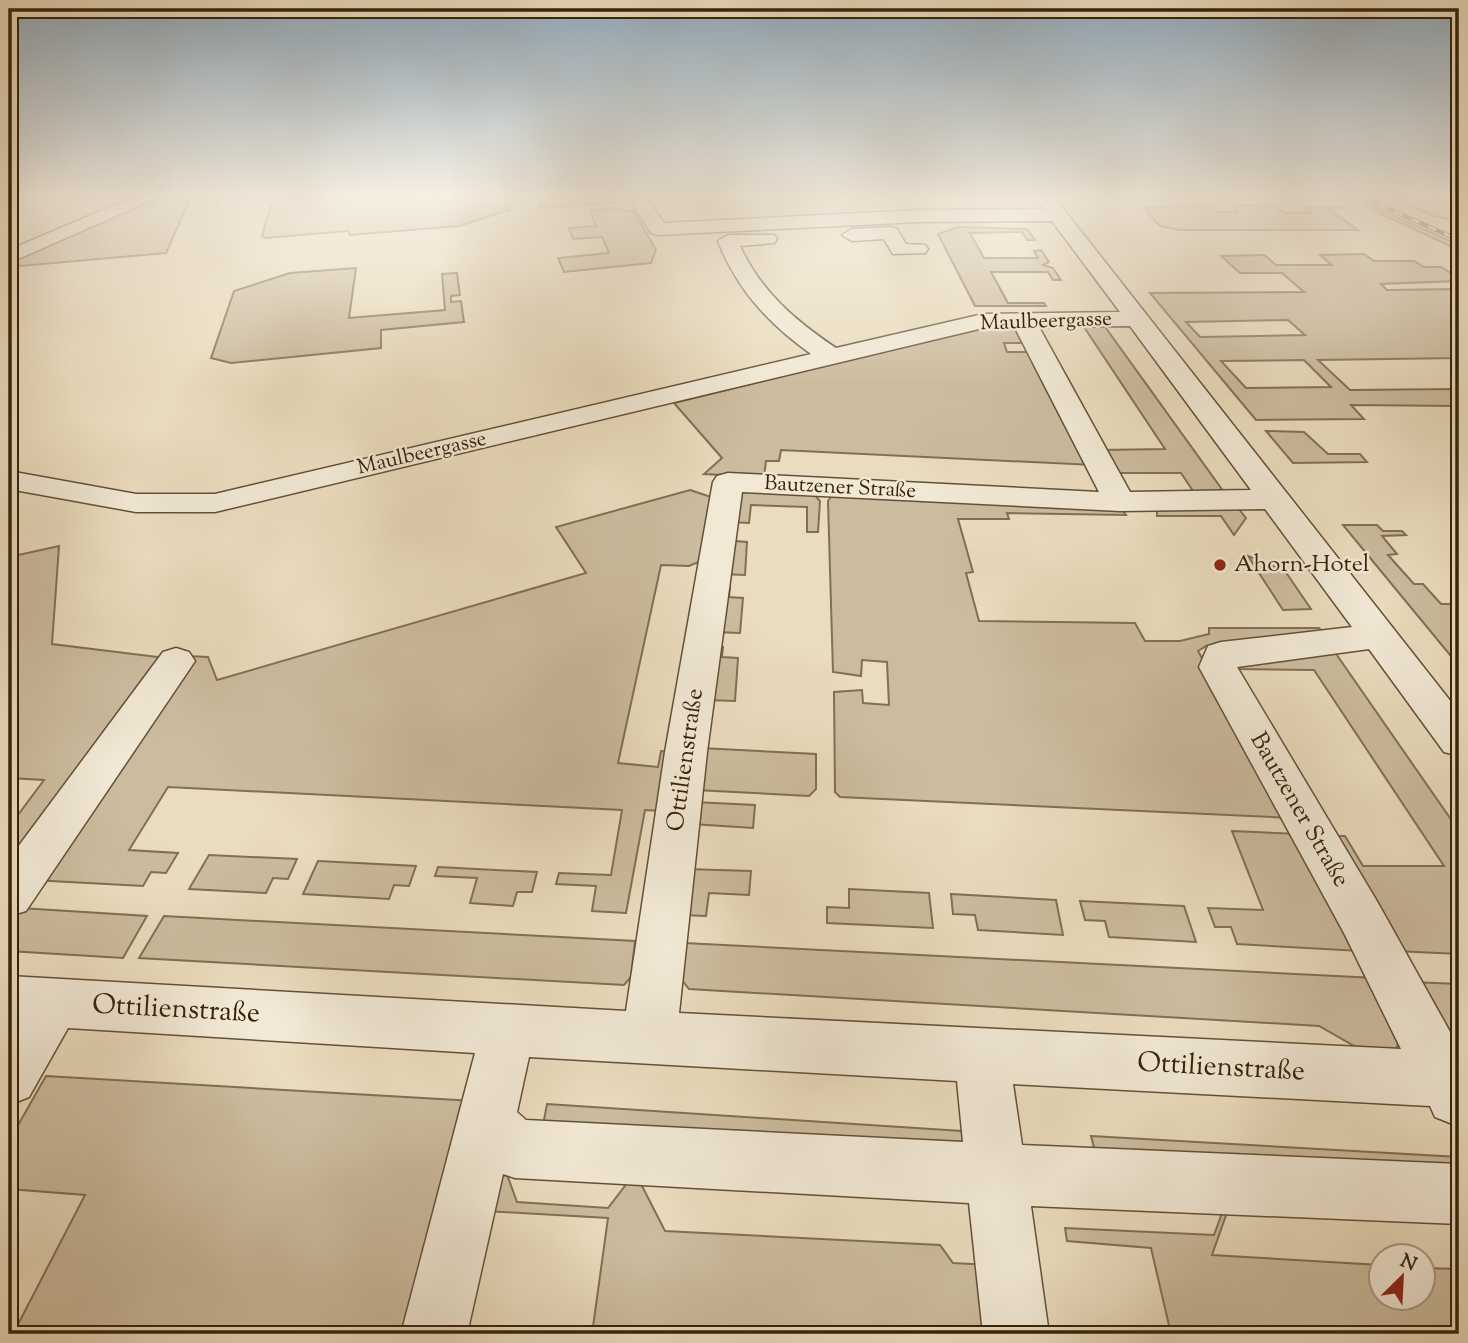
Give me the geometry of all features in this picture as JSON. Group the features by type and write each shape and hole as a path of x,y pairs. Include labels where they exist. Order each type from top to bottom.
{"street":[{"path":"735,260 781,322 833,358"},
{"path":"1091,260 1459,741"},
{"name":"Maulbeergasse","path":"9,480 137,506 177,508 215,503 983,321 1136,319"},
{"path":"1023,320 1120,502"},
{"name":"Bautzener Straße","path":"729,482 1120,502 1274,499"},
{"name":"Ottilienstraße","path":"649,1038 686,752 729,482"},
{"name":"Bautzener Straße","path":"1379,636 1221,655 1218,667 1455,1088"},
{"path":"9,896 176,661"},
{"name":"Ottilienstraße","path":"9,1077 32,1001 982,1056 1455,1088"},
{"path":"434,1334 508,1030"},
{"path":"982,1056 1016,1334"},
{"path":"486,1124 515,1149 995,1174 1459,1194"}],"shaded area":[{"path":"17,260 91,260 9,267 9,263"},
{"path":"559,260 652,260 651,263 564,272"},
{"path":"951,260 1047,260 1049,262 1043,265 1053,268 1061,280 1053,280 1048,272 991,272 1008,303 1044,303 1046,306 975,306"},
{"path":"1225,260 1270,260 1276,265 1332,265 1326,260 1414,261 1424,267 1441,267 1459,278 1459,281 1381,284 1387,290 1459,289 1459,358 1318,360 1350,390 1459,389 1459,406 1351,405 1364,419 1256,420 1150,293 1304,292 1282,273 1240,273","holes":["1288,320 1305,335 1200,337 1186,322","1304,360 1331,387 1246,388 1221,361"]},
{"path":"356,268 349,318 445,310 442,274 457,273 460,295 451,296 451,302 461,301 464,322 381,330 381,348 231,363 211,358 234,291 290,273"},
{"path":"1082,324 1103,324 1226,495 1195,494 1181,473 1114,473 1101,450 1165,449"},
{"path":"1017,325 1027,343 1004,343 1007,352 1030,352 1093,465 781,450 779,461 766,461 764,477 704,474 722,458 674,403 985,326"},
{"path":"1266,431 1304,432 1328,454 1360,454 1367,462 1293,463"},
{"path":"690,490 714,498 701,561 689,566 661,565 618,763 658,767 661,751 671,752 663,811 645,810 626,913 592,911 596,886 556,884 559,873 611,875 622,810 168,787 129,850 178,853 166,873 151,872 143,886 33,880 187,656 208,657 217,680 586,573 556,527"},
{"path":"733,491 812,492 820,501 818,532 807,532 807,507 751,505 749,523 729,522"},
{"path":"834,493 1121,508 1126,515 1007,513 1009,519 958,519 973,572 966,573 979,621 1135,623 1145,641 1180,641 1209,634 1209,628 1319,628 1323,632 1206,646 1198,651 1291,818 840,797 835,792 834,692 862,690 863,703 889,705 887,662 862,660 861,676 833,672 828,501"},
{"path":"1157,508 1238,508 1246,518 1234,535 1221,516 1157,516"},
{"path":"1343,525 1377,525 1383,531 1402,531 1406,535 1382,536 1397,554 1388,555 1414,584 1423,584 1441,604 1459,604 1459,666"},
{"path":"736,534 735,541 747,542 745,575 722,574"},
{"path":"59,546 52,644 166,658 9,873 9,827 44,780 9,778 9,557"},
{"path":"1248,556 1285,571 1311,609 1283,610"},
{"path":"721,587 730,588 729,597 743,598 740,633 715,632"},
{"path":"713,647 723,647 722,657 738,658 735,701 707,700"},
{"path":"1332,648 1459,831 1459,954 1395,951 1326,836 1345,836 1363,866 1444,866 1314,670 1233,669 1237,659"},
{"path":"701,748 816,754 816,789 809,796 696,790"},
{"path":"693,802 755,805 753,828 692,824"},
{"path":"1232,831 1299,834 1360,951 1237,944 1231,927 1215,927 1208,908 1263,910"},
{"path":"209,855 297,859 288,879 273,878 266,893 189,889"},
{"path":"318,861 416,866 409,886 394,885 389,899 303,894"},
{"path":"438,867 537,872 532,892 517,892 513,906 470,903 477,878 435,876"},
{"path":"686,869 751,871 749,895 709,893 706,916 682,915"},
{"path":"849,889 929,893 933,928 827,923 827,907 849,908"},
{"path":"951,894 1056,900 1063,935 978,930 975,915 953,914"},
{"path":"1080,901 1184,906 1196,942 1109,937 1105,921 1085,920"},
{"path":"20,908 147,916 123,958 9,951 9,924"},
{"path":"164,916 635,941 631,977 624,985 139,958"},
{"path":"684,943 1376,978 1400,1038 1396,1049 1356,1047 1319,1026 689,989 681,979"},
{"path":"1411,982 1459,984 1459,1048 1446,1039"},
{"path":"46,1076 474,1101 415,1334 13,1334 85,1195 9,1189 9,1141"},
{"path":"547,1104 977,1132 980,1155 543,1125"},
{"path":"1091,1136 1459,1157 1459,1175 1096,1155"},
{"path":"506,1172 517,1202 608,1208 631,1178 638,1178 665,1231 940,1245 953,1263 990,1265 998,1334 592,1334 608,1218 485,1211 492,1183"},
{"path":"1230,1204 1212,1255 1366,1264 1366,1312 1436,1312 1436,1268 1459,1269 1459,1334 1171,1334 1151,1248 1067,1241 1065,1228 1214,1235 1225,1205"}],"place":[{"name":"Ahorn-Hotel","path":"1220,565"}]}
